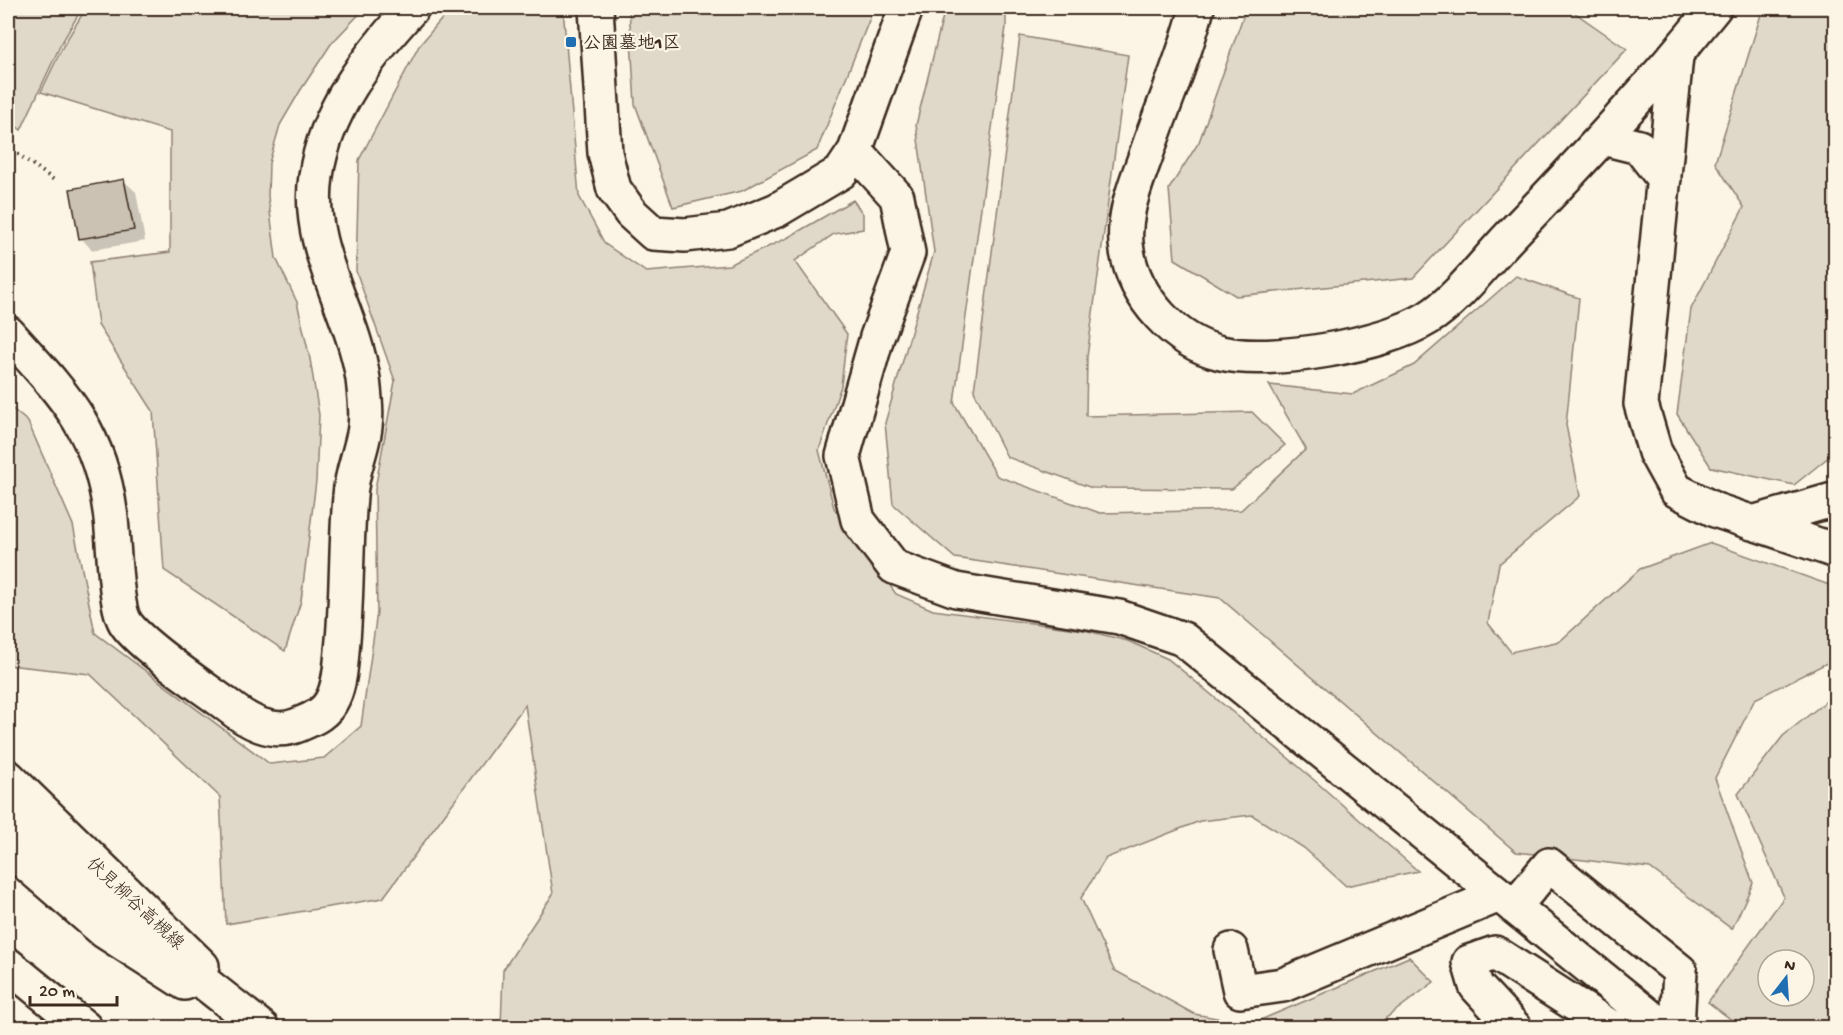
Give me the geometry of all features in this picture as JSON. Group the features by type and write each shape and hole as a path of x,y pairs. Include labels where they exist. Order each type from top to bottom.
{"main road":[{"path":"8,333 78,414 91,439 106,484 124,621 141,639 249,723 286,730 319,717 333,700 340,668 346,604 350,491 364,434 365,398 359,350 319,244 315,213 316,176 327,133 348,89 412,8"},
{"path":"596,8 605,153 614,189 631,213 654,233 685,235 728,230 777,210 841,172 855,152 906,8"},
{"path":"1197,8 1128,206 1127,251 1144,297 1177,333 1209,350 1238,357 1269,358 1378,340 1430,317 1603,138 1676,56 1714,8"},
{"path":"1676,56 1641,404 1655,452 1676,490 1715,510 1836,551"},
{"path":"1603,138 1639,147 1664,179"},
{"path":"855,152 897,197 908,253 877,337 843,456 858,520 894,567 956,590 1119,617 1183,639 1664,1028"},
{"path":"1752,523 1836,500"},
{"name":"伏見柳谷高槻線","path":"8,777 73,843 267,1028"},
{"path":"8,817 136,930 262,1028"},
{"name":"伏見柳谷高槻線","path":"8,848 104,931 255,1028"},
{"path":"1231,950 1240,991 1283,985 1507,901 1549,865 1680,971 1677,1028"},
{"path":"1515,1028 1476,986 1469,962 1495,953 1612,1028"},
{"path":"8,964 86,1028"}],"path":[{"path":"8,147 54,180"}],"shaded area":[{"path":"8,8 82,8 60,46 21,130 8,120"},
{"path":"86,8 365,8 331,44 300,91 280,125 269,163 268,196 276,258 297,302 310,359 319,415 316,481 301,601 285,651 164,570 153,411 98,325 90,262 170,252 170,132 41,92 63,46"},
{"path":"451,8 563,8 579,196 605,244 646,272 729,265 787,238 853,200 863,214 863,229 834,234 795,261 847,334 841,386 819,450 834,508 896,594 933,610 1084,630 1128,641 1168,659 1298,766 1418,871 1346,886 1304,848 1252,815 1200,821 1106,858 1081,898 1114,970 1194,1014 1251,1024 1409,957 1434,982 1374,1027 501,1027 503,970 553,894 525,705 383,898 226,924 220,797 90,674 8,665 8,405 28,422 73,525 95,633 270,764 324,758 361,726 377,612 375,489 395,381 356,271 359,160 419,46"},
{"path":"629,8 874,8 817,150 742,191 673,207 635,104"},
{"path":"945,8 1006,8 1006,27 954,403 997,476 1100,513 1241,510 1306,449 1269,385 1353,394 1414,365 1516,276 1579,298 1566,425 1580,496 1499,564 1488,623 1511,652 1560,641 1640,569 1711,543 1835,587 1835,659 1755,699 1715,778 1753,883 1732,929 1650,868 1516,852 1220,598 955,558 893,504 885,423 934,252 916,125"},
{"path":"1246,8 1568,8 1627,49 1413,278 1236,296 1175,259 1169,189 1199,142"},
{"path":"1763,8 1835,8 1835,452 1794,485 1711,467 1677,414 1691,309 1744,207 1715,163"},
{"path":"1020,36 1128,55 1087,357 1086,416 1252,412 1285,445 1232,489 1092,488 1007,457 974,391"},
{"path":"1835,694 1835,1027 1741,1027 1708,1002 1784,897 1738,794 1783,736"}],"building":[{"path":"124,179 134,230 79,239 70,189"}],"place":[{"name":"公園墓地1区","path":"571,42"}]}
